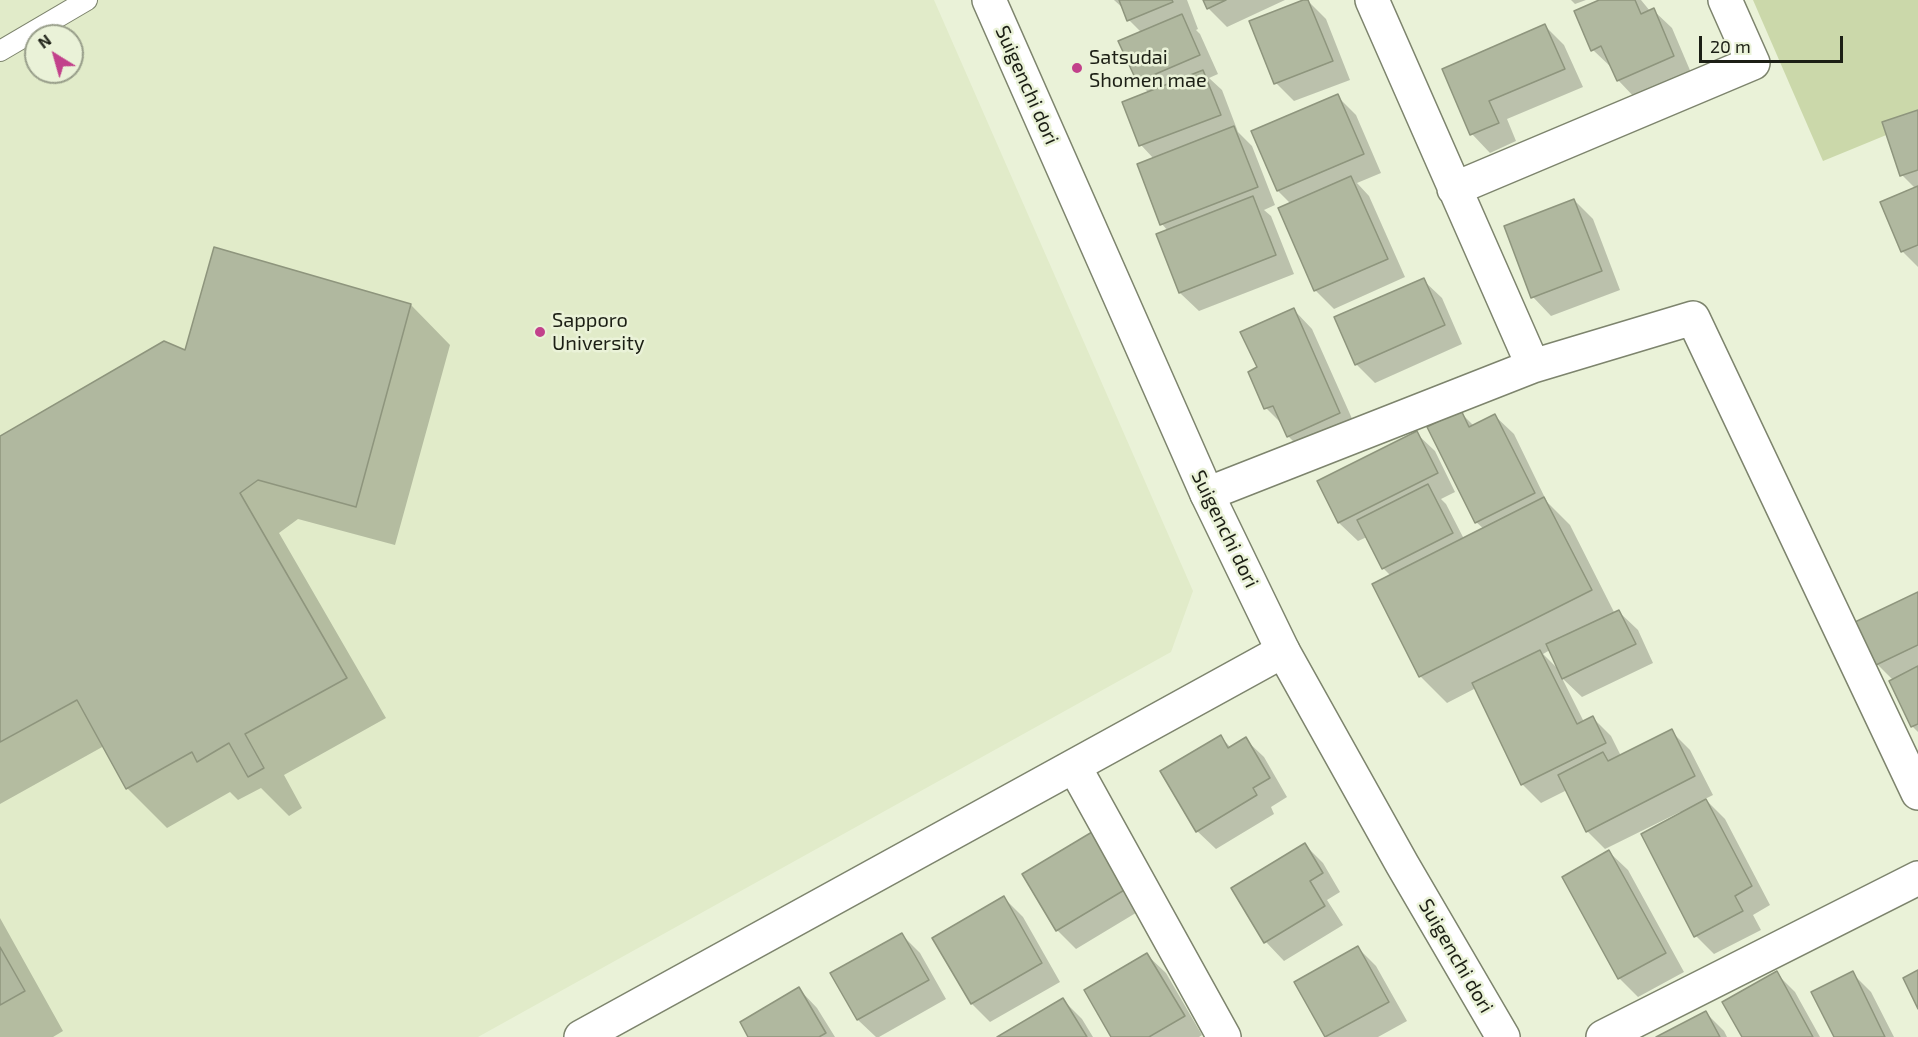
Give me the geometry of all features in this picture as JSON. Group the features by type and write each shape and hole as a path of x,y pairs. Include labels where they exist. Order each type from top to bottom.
{"street":[{"name":"Suigenchi dori","path":"989,0 1207,494 1284,651 1402,864 1503,1037"},
{"path":"1372,0 1533,366"},
{"path":"1454,189 1753,63 1725,0"},
{"path":"1207,494 1533,366 1693,318 1918,793"},
{"path":"581,1037 1284,651"},
{"path":"1074,766 1224,1037"},
{"path":"1603,1037 1918,878"}],"lane":[{"path":"0,51 87,0"}],"shaded area":[{"name":"Sapporo University","path":"0,0 934,0 1193,591 1171,652 478,1037 0,1037"},
{"path":"1753,0 1918,0 1918,122 1823,161"}],"building":[{"path":"1119,0 1172,0 1173,2 1127,21"},
{"path":"1203,0 1226,0 1207,9"},
{"path":"1308,0 1333,61 1274,84 1249,21"},
{"path":"1599,0 1635,0 1641,14 1654,8 1674,56 1617,81 1601,46 1591,51 1574,11"},
{"path":"1182,14 1200,55 1137,82 1118,41"},
{"path":"1545,24 1565,69 1489,101 1499,123 1470,135 1442,69"},
{"path":"1203,70 1221,115 1139,146 1122,102"},
{"path":"1338,94 1364,154 1277,191 1251,131"},
{"path":"1918,110 1918,170 1900,176 1882,122"},
{"path":"1234,126 1258,187 1160,225 1137,164"},
{"path":"1351,176 1388,259 1314,291 1278,208"},
{"path":"1918,186 1918,245 1901,252 1880,202"},
{"path":"1253,196 1276,255 1179,293 1156,234"},
{"path":"1574,199 1602,271 1531,298 1504,226"},
{"path":"214,247 411,304 356,507 258,480 240,493 347,678 245,734 264,768 248,777 229,743 197,762 192,752 126,789 77,700 0,742 0,436 164,341 185,350"},
{"path":"1424,278 1445,325 1355,365 1334,317"},
{"path":"1294,308 1340,413 1287,437 1273,406 1264,409 1248,372 1257,367 1240,332"},
{"path":"1461,410 1469,427 1495,414 1535,493 1475,523 1427,427"},
{"path":"1417,431 1438,473 1338,523 1317,481"},
{"path":"1428,484 1453,533 1382,569 1357,520"},
{"path":"1544,497 1592,590 1419,677 1372,584"},
{"path":"1918,592 1918,645 1876,665 1855,622"},
{"path":"1619,610 1636,644 1562,679 1546,644"},
{"path":"1540,650 1577,724 1593,716 1606,743 1521,785 1472,683"},
{"path":"1918,666 1918,724 1911,727 1889,681"},
{"path":"1672,729 1695,776 1586,832 1558,775 1603,752 1608,761"},
{"path":"1221,735 1228,748 1246,737 1270,778 1253,788 1257,795 1196,832 1160,771"},
{"path":"1706,799 1752,886 1735,896 1743,911 1694,937 1641,834"},
{"path":"1092,832 1126,889 1056,931 1022,874"},
{"path":"1305,843 1323,873 1310,881 1325,906 1264,943 1231,888"},
{"path":"1609,850 1666,953 1618,979 1562,877"},
{"path":"1004,896 1042,963 971,1004 932,938"},
{"path":"902,933 929,980 857,1020 830,973"},
{"path":"1358,946 1389,1002 1325,1037 1294,982"},
{"path":"0,947 25,991 0,1005"},
{"path":"1147,953 1185,1016 1149,1037 1111,1037 1084,990"},
{"path":"1918,970 1918,1009 1903,978"},
{"path":"1777,971 1813,1037 1742,1037 1722,1002"},
{"path":"1853,971 1885,1037 1834,1037 1811,992"},
{"path":"799,987 826,1033 819,1037 748,1037 740,1022"},
{"path":"1063,998 1087,1037 997,1037"},
{"path":"1706,1011 1720,1037 1656,1037"}],"place":[{"name":"Satsudai Shomen mae","path":"1077,68"},
{"name":"Sapporo University","path":"540,332"}]}
